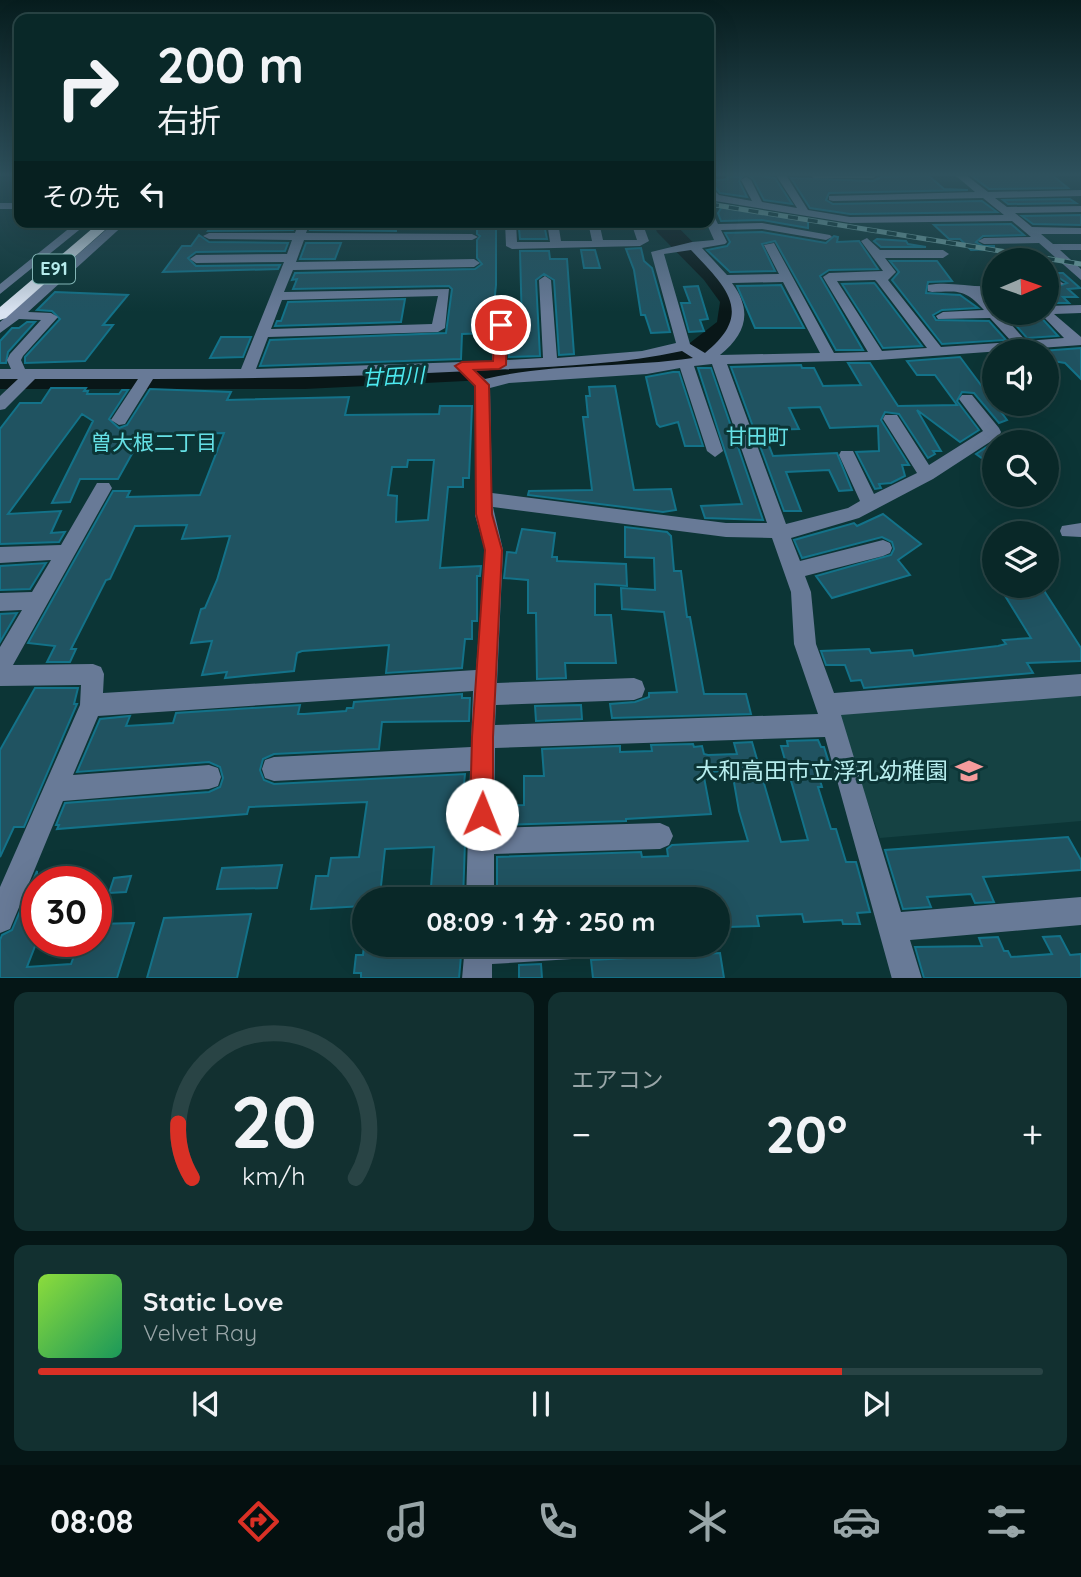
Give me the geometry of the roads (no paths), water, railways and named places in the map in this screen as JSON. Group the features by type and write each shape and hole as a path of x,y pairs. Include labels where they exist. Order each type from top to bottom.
{"highway":[{"name":"E91","path":"0,301 87,228"},
{"name":"E91","path":"0,315 101,228"}],"street":[{"path":"714,221 826,237"},
{"path":"1018,221 1081,276"},
{"path":"513,255 657,252 721,242 714,227"},
{"path":"0,290 77,228"},
{"path":"0,329 115,228"},
{"path":"247,373 279,296 303,228"},
{"path":"510,228 512,246 640,243 643,241 638,228"},
{"path":"553,228 556,245"},
{"path":"594,228 598,244"},
{"path":"1030,230 1081,231"},
{"path":"209,236 472,237"},
{"path":"984,241 1081,247"},
{"path":"867,242 890,272 881,279 937,352"},
{"path":"692,245 725,279 737,303 739,323 733,337 712,360"},
{"path":"770,245 830,358"},
{"path":"657,252 684,346"},
{"path":"876,254 943,254"},
{"path":"196,259 474,263"},
{"path":"878,356 829,277 885,276"},
{"path":"725,279 788,278"},
{"path":"545,280 550,363"},
{"path":"932,288 961,287 974,292 982,291"},
{"path":"263,333 438,328 445,292 279,296"},
{"path":"974,292 982,301"},
{"path":"499,365 502,305"},
{"path":"1059,311 1081,309"},
{"path":"943,316 982,314"},
{"path":"17,315 51,317 14,360 25,374"},
{"path":"1059,324 1078,341"},
{"path":"1004,326 1016,339"},
{"path":"1059,343 1078,341"},
{"path":"472,375 499,365 642,355 684,346 712,360 780,530 801,592 804,644 829,715 907,978"},
{"path":"0,374 247,373 472,375 509,378 712,360 830,358 982,349"},
{"path":"686,363 715,451"},
{"path":"0,405 25,374"},
{"path":"119,420 148,374"},
{"path":"472,375 484,514 494,550 483,748 480,887"},
{"path":"484,499 726,530 791,531 840,517 870,504 927,475 993,432 968,399"},
{"path":"891,419 927,475"},
{"path":"847,455 870,504"},
{"path":"0,667 103,488"},
{"path":"794,571 883,548"},
{"path":"0,555 66,552"},
{"path":"0,602 38,601"},
{"path":"0,676 93,674 91,705 0,919"},
{"path":"91,705 478,680 492,694 634,689"},
{"path":"274,769 829,715 1081,685"},
{"path":"55,789 209,777"},
{"path":"481,841 660,836"},
{"path":"894,927 1081,911"}],"waterway":[{"name":"甘田川","path":"0,381 305,381 647,364 690,355 729,325 732,302 712,275 664,228"}],"railway":[{"path":"812,221 1081,264"}],"place":[{"name":"大和高田市立浮孔幼稚園","path":"969,771"}],"district":[{"name":"甘田町","path":"757,437"},
{"name":"曽大根二丁目","path":"154,443"}]}
